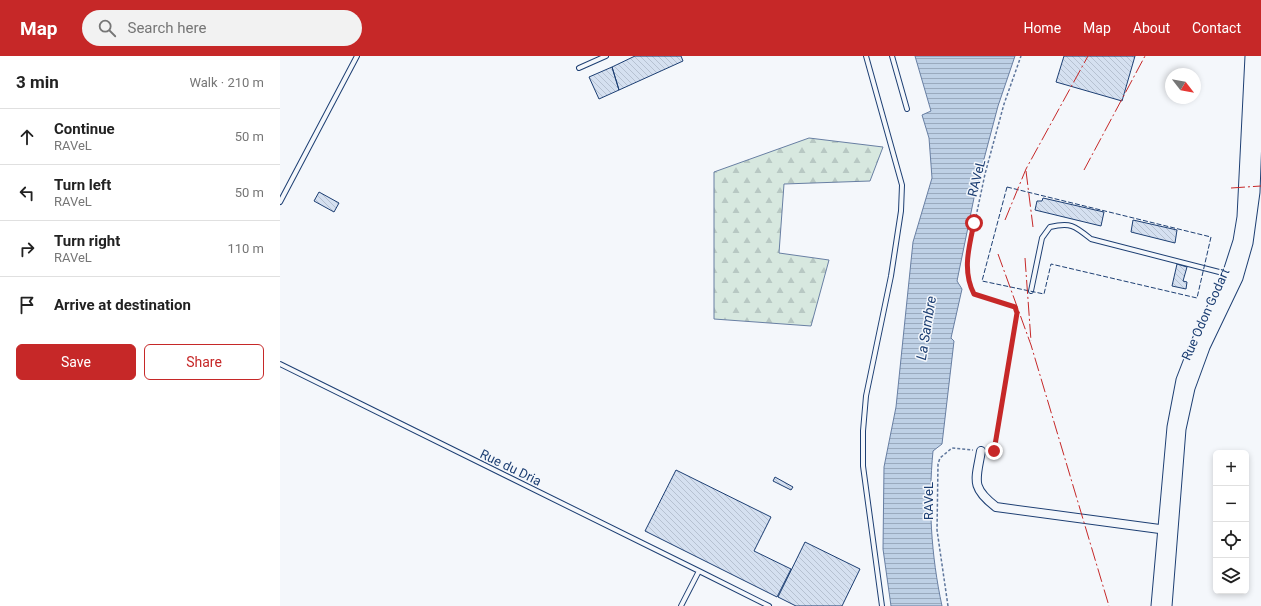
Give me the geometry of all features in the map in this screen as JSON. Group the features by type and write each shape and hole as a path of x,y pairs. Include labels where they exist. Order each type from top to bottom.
{"main road":[{"name":"Rue Odon Godart","path":"1233,276 1243,217 1251,56"},
{"name":"Rue Odon Godart","path":"1157,606 1180,429 1189,388 1204,347 1247,243 1254,192 1259,56"},
{"name":"Rue Odon Godart","path":"1166,606 1167,530"}],"street":[{"path":"981,451 976,484 982,497 996,506 1167,530"}],"lane":[{"path":"280,202 357,56"},
{"path":"579,68 606,56"},
{"path":"866,56 902,185 901,211 891,276 866,396 863,431 863,466 882,606"},
{"path":"892,56 907,109"},
{"path":"1031,291 1042,238 1050,227 1064,224 1075,226 1091,240 1233,276"},
{"name":"Rue du Dria","path":"280,364 769,606"},
{"path":"681,606 699,571"}],"path":[{"name":"RAVeL","path":"948,606 937,530 937,478 940,458 952,448 990,452 994,451 996,447 1017,313 1015,307 974,294 969,284 967,271 969,252 985,174 1004,104 1021,56"}],"green space":[{"path":"809,138 883,147 870,181 784,184 779,253 829,260 811,326 714,319 714,172"}],"water":[{"name":"La Sambre","path":"915,56 1015,56 998,106 975,193 957,281 962,289 951,338 954,341 942,444 933,451 931,509 933,548 942,606 891,606 883,549 884,467 896,407 913,242 932,178 929,138 922,115 931,111"}],"building":[{"path":"635,56 681,56 683,61 619,90 612,67"},
{"path":"1064,56 1135,56 1122,101 1056,82"},
{"path":"612,67 619,90 599,99 589,77"},
{"path":"319,192 339,203 334,212 314,201"},
{"path":"1043,198 1104,212 1101,226 1035,210 1037,201 1042,201"},
{"path":"1133,220 1177,230 1175,243 1131,232"},
{"path":"1177,264 1187,267 1183,281 1187,282 1186,289 1172,286"},
{"path":"676,470 771,517 754,551 791,569 777,597 645,531"},
{"path":"775,477 793,487 791,490 773,481"},
{"path":"805,542 860,569 842,606 796,606 778,597"}],"fence":[{"path":"1007,187 1211,237 1197,298 1051,264 1044,294 982,281 1007,187"}],"power":[{"path":"1005,220 1026,169 1088,56"},
{"path":"1084,170 1145,56"},
{"path":"1026,171 1033,227"},
{"path":"1231,188 1261,186"},
{"path":"998,254 1031,345 1109,606"},
{"path":"1025,258 1031,341"}],"route":[{"path":"974,223 967,259 969,284 974,294 1015,307 1017,313 996,447 994,451"}]}
